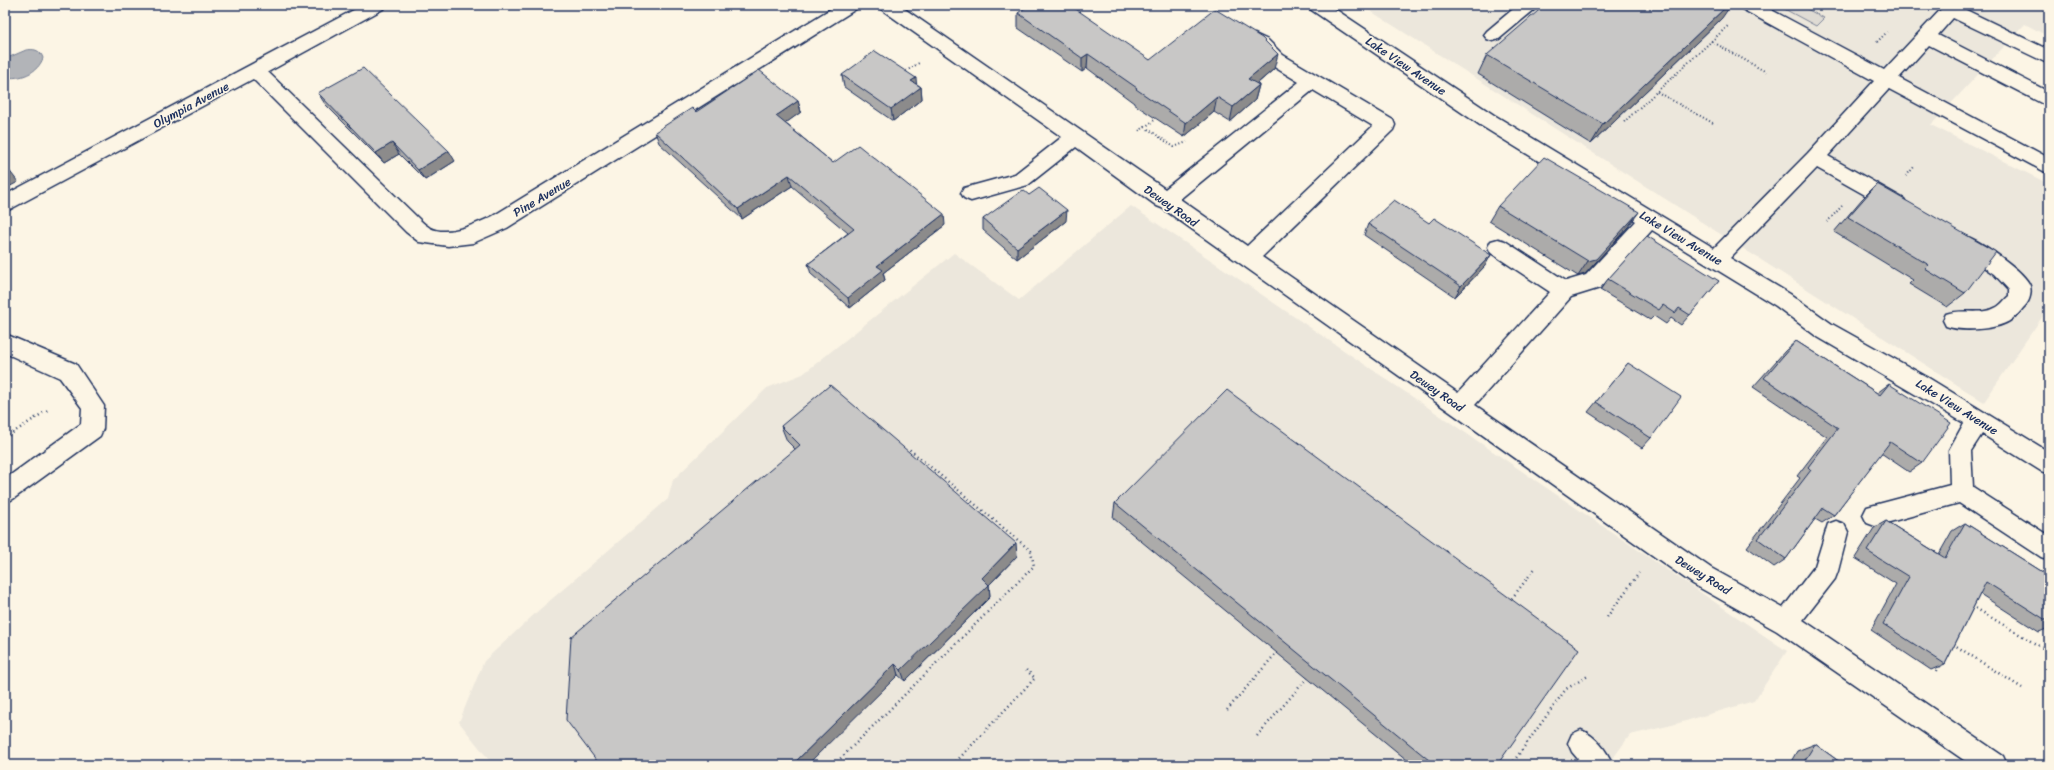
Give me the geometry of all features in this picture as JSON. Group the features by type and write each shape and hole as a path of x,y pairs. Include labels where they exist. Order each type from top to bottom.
{"street":[{"name":"Olympia Avenue","path":"5,204 377,5"},
{"name":"Pine Avenue","path":"256,71 413,226 426,236 448,238 474,235 500,222 850,5"},
{"name":"Dewey Road","path":"887,5 1164,201 1702,576 1786,623 1994,765"},
{"name":"Lake View Avenue","path":"1316,5 1487,120 1783,300 1824,330 1919,384 2049,464"},
{"path":"1493,35 1529,5"},
{"path":"1748,5 2049,168"},
{"path":"1716,259 1815,158 1953,7 2049,58"},
{"path":"1238,29 1262,44 1277,60 1386,125 1247,259"},
{"path":"1926,36 2049,100"},
{"path":"1164,201 1312,81"},
{"path":"971,194 1021,180 1075,137"},
{"path":"1815,158 1910,212"},
{"path":"1459,407 1564,290 1593,282 1650,219"},
{"path":"1951,236 2001,268 2020,287 2019,299 2004,314 1981,320 1954,320"},
{"path":"1498,247 1564,290"},
{"path":"5,343 68,371 93,406 92,429 5,492"},
{"path":"1962,492 1960,450 1978,420"},
{"path":"1875,515 1962,492 2049,549"},
{"path":"1786,623 1826,571 1836,532"},
{"path":"1581,743 1600,765"}],"path":[{"path":"1624,122 1734,20"},
{"path":"1876,43 1887,32"},
{"path":"1711,42 1766,72"},
{"path":"898,77 921,61"},
{"path":"1657,92 1712,123"},
{"path":"1139,131 1156,119"},
{"path":"1145,127 1174,147 1194,139"},
{"path":"5,438 49,409"},
{"path":"834,765 1034,566 1031,551 909,449"},
{"path":"1504,608 1536,567"},
{"path":"1607,617 1639,573"},
{"path":"1968,612 1971,606 2044,649"},
{"path":"1948,651 1956,638"},
{"path":"1227,710 1280,649 1274,644"},
{"path":"1952,644 2022,688"},
{"path":"1936,671 1944,658"},
{"path":"953,765 1035,678 1026,670"},
{"path":"1304,670 1316,680"},
{"path":"1257,736 1310,675"},
{"path":"1511,765 1566,689 1588,676"}],"shaded area":[{"path":"1361,5 2049,5 2049,37 2025,24 1931,125 2049,184 2049,307 1984,402"},
{"path":"1777,5 1799,5 1824,18 1816,26"},
{"path":"26,50 38,51 43,58 41,63 37,68 28,74 11,78 5,77 5,59"},
{"path":"1131,206 1787,651 1754,701 1672,725 1630,735 1608,765 493,765 459,722 484,661 539,610 668,499 673,480 767,388 803,374 954,253 1019,300"}],"building":[{"path":"1029,5 1070,5 1150,60 1215,9 1262,38 1278,54 1248,79 1259,85 1233,107 1217,97 1186,123 1088,54 1082,58 1018,13"},
{"path":"1545,5 1728,5 1603,124 1487,55"},
{"path":"875,51 916,78 911,81 921,87 891,109 842,75"},
{"path":"363,68 449,151 418,170 392,143 376,153 318,93"},
{"path":"759,70 798,101 776,116 833,163 858,145 944,214 877,266 883,270 848,298 808,264 854,229 789,175 738,209 655,132 692,108 696,112"},
{"path":"1544,157 1639,212 1596,259 1588,261 1498,206"},
{"path":"1877,184 1996,252 1965,293 1925,269 1929,265 1848,217"},
{"path":"1039,188 1067,210 1017,248 983,219 1023,190 1029,195"},
{"path":"1394,200 1429,223 1434,218 1491,255 1461,286 1368,224"},
{"path":"1647,236 1719,281 1690,315 1679,308 1675,313 1663,305 1659,310 1608,279"},
{"path":"1796,341 1880,395 1889,384 1951,423 1922,463 1890,442 1834,515 1823,508 1786,559 1758,539 1811,470 1808,467 1838,428 1764,378"},
{"path":"1628,363 1681,397 1651,438 1596,402"},
{"path":"830,385 1016,543 982,578 989,585 901,670 895,664 792,765 600,765 566,720 571,637 800,445 781,426"},
{"path":"1227,390 1579,649 1497,765 1435,765 1115,503"},
{"path":"1886,521 1945,558 1965,523 2049,576 2049,622 1986,582 1945,664 1883,624 1909,577 1867,551"},
{"path":"1815,744 1844,765 1802,765"}]}
